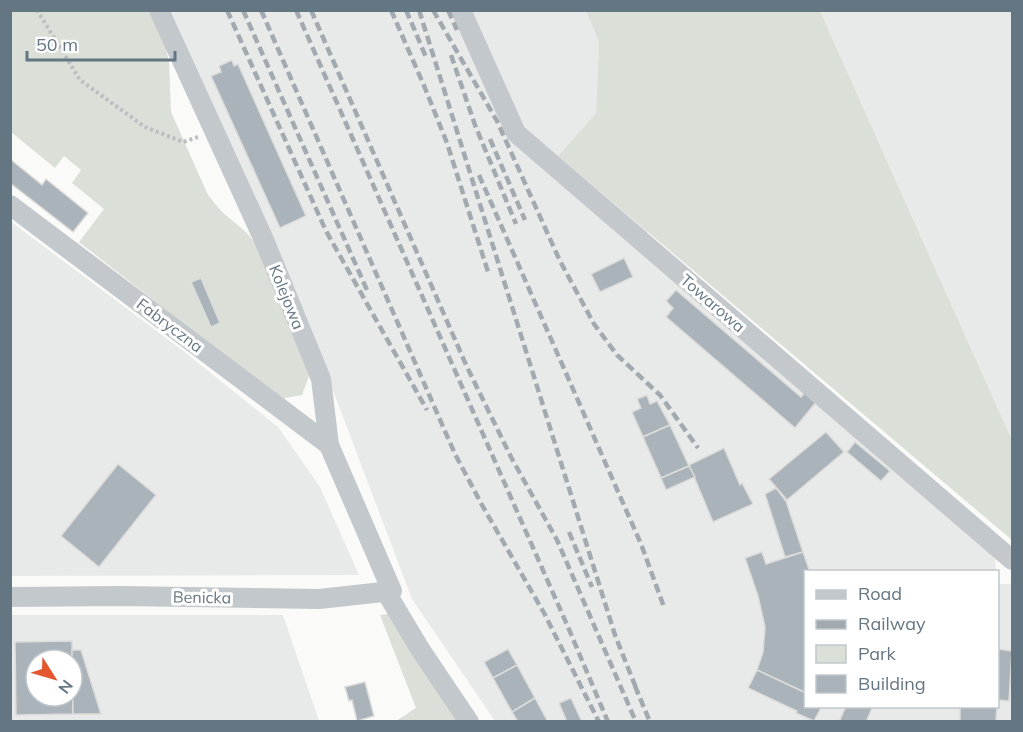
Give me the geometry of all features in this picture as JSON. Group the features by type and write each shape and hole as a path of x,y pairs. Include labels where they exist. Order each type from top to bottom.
{"street":[{"name":"Kolejowa","path":"159,10 264,240 321,379 329,445 389,592 420,649 469,722"},
{"name":"Towarowa","path":"461,10 516,133 1012,560"},
{"name":"Fabryczna","path":"10,205 329,445"},
{"name":"Benicka","path":"10,597 319,598 389,592"}],"path":[{"path":"38,10 80,80 145,127 183,142 213,132"}],"shaded area":[{"path":"171,11 586,11 599,42 596,113 558,156 647,231 651,262 995,549 996,570 804,570 804,708 999,708 999,584 1012,584 1012,721 495,721 412,599 304,314"},
{"path":"820,11 1012,11 1012,440 916,225"},
{"path":"10,221 182,350 278,427 320,487 359,575 11,576"},
{"path":"10,615 283,615 319,721 11,721"}],"green space":[{"path":"10,11 149,11 166,48 169,62 171,112 208,195 222,212 246,232 255,243 309,376 302,395 280,399 79,242 104,209 72,183 81,170 64,156 55,168 11,132"},
{"path":"586,11 820,11 1012,440 1012,540 558,156 596,113 599,42"},
{"path":"388,614 463,721 396,721 416,708 380,615"}],"building":[{"path":"232,60 234,66 238,64 306,216 280,228 211,76 221,72 219,66"},
{"path":"10,159 42,185 46,179 88,213 73,232 10,183"},
{"path":"624,258 633,277 600,292 591,274"},
{"path":"201,278 220,323 211,327 191,282"},
{"path":"676,290 801,397 806,391 817,401 795,428 666,317 673,308 666,301"},
{"path":"647,395 650,404 657,401 670,425 643,437 632,412 641,408 637,399"},
{"path":"670,425 689,466 661,478 643,437"},
{"path":"826,432 844,452 787,500 769,479"},
{"path":"855,442 890,471 881,481 847,452"},
{"path":"724,448 740,485 742,483 753,504 713,522 689,465"},
{"path":"118,464 156,495 99,567 61,536"},
{"path":"689,466 695,477 666,490 661,478"},
{"path":"776,488 786,501 803,552 785,557 765,494"},
{"path":"762,552 766,564 803,552 809,570 804,570 804,692 757,670 763,652 765,627 758,596 745,558"},
{"path":"72,641 72,648 24,648 24,708 73,708 73,714 16,715 15,642"},
{"path":"508,649 517,665 493,678 484,662"},
{"path":"999,649 1012,651 1009,701 999,700"},
{"path":"84,660 101,714 73,714 73,708 84,708"},
{"path":"517,665 535,698 512,712 493,678"},
{"path":"757,670 804,692 804,708 821,708 814,721 748,688"},
{"path":"365,682 374,716 357,721 352,700 349,701 345,687"},
{"path":"535,698 548,722 518,722 512,712"},
{"path":"571,698 582,722 567,722 559,703"},
{"path":"845,708 872,708 866,722 839,722"},
{"path":"960,708 997,708 996,722 960,722"}],"railway":[{"path":"227,10 326,231 427,410"},
{"path":"243,10 367,290"},
{"path":"261,10 455,454 544,613 599,722"},
{"path":"296,10 608,722"},
{"path":"311,10 467,367 511,457 557,540 636,722"},
{"path":"391,10 447,143 489,275"},
{"path":"406,10 426,57"},
{"path":"419,10 615,635 638,693"},
{"path":"433,10 497,121 560,261 594,324 617,355 660,395 698,448"},
{"path":"448,10 457,30"},
{"path":"451,55 475,125 516,224"},
{"path":"490,139 525,220"},
{"path":"479,175 641,544 664,607"},
{"path":"569,532 592,587"},
{"path":"635,686 650,722"}]}
